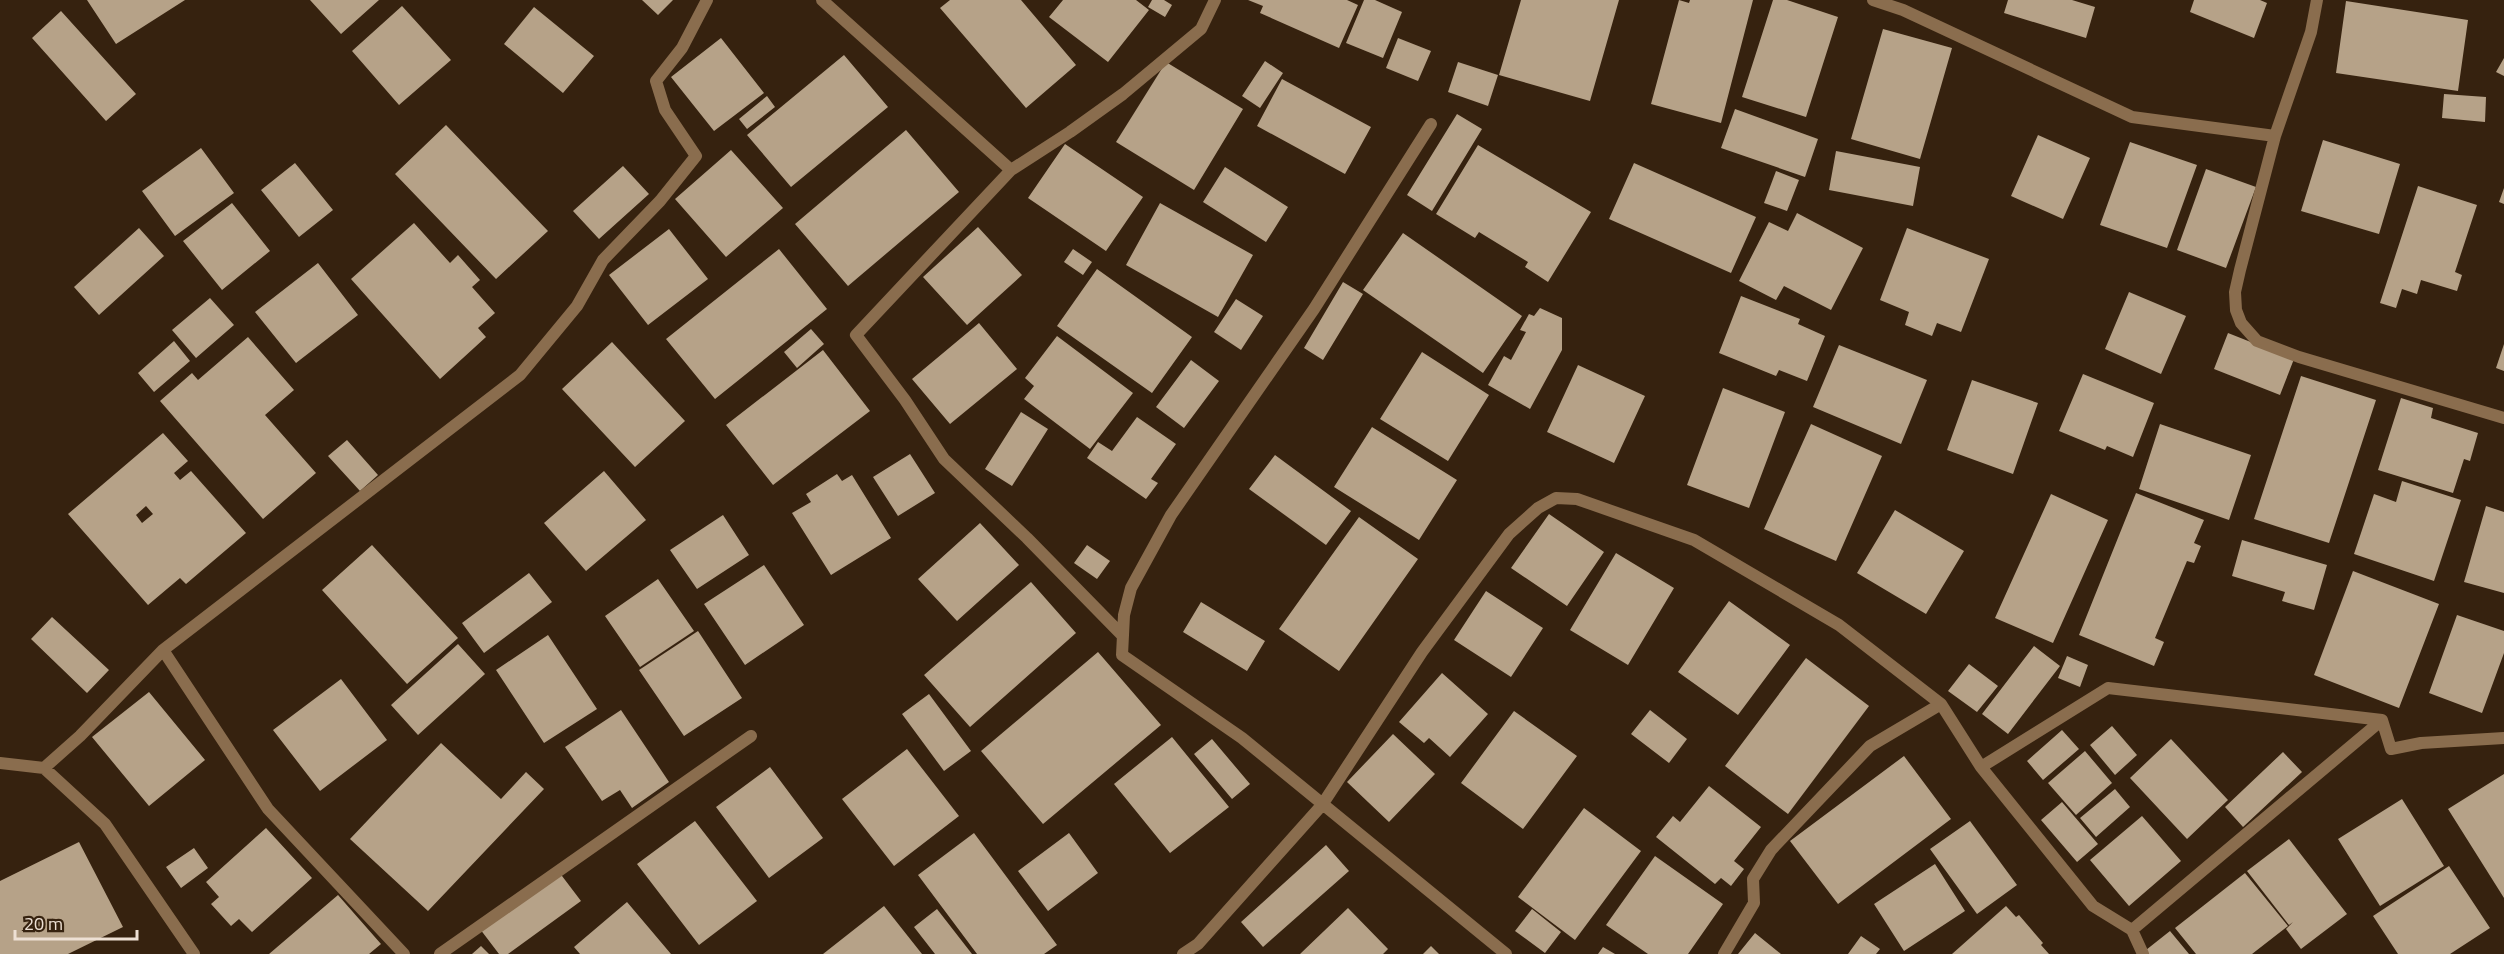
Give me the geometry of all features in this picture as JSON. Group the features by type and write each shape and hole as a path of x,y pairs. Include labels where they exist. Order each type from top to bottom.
{"street":[{"path":"44,768 80,736 164,650 520,375 577,306 603,260 660,201 696,156 665,111 656,81 682,48 707,0"},
{"path":"822,0 1011,170"},
{"path":"1123,636 1028,538 944,459 856,335 1011,170 1123,94 1201,29 1215,0"},
{"path":"1873,0 1904,10 2132,117 2275,136"},
{"path":"2317,0 2312,32 2275,136 2235,292 2236,310 2241,323 2257,340 2299,357 2504,418"},
{"path":"1431,124 1314,309 1171,515 1131,588 1124,615 1122,655 1242,738 1506,954"},
{"path":"1183,954 1198,944 1322,805 1422,652 1509,534 1538,508 1556,498 1577,499 1694,540 1839,625 1941,704 1981,767 2093,906 2132,930 2143,954"},
{"path":"164,650 268,809 404,954"},
{"path":"1981,767 2108,688 2382,720"},
{"path":"1724,954 1754,903 1753,879 1771,850 1870,746 1941,704"},
{"path":"2382,720 2391,749 2421,744 2504,738"},
{"path":"2132,930 2382,720"},
{"path":"440,954 751,736"},
{"path":"0,763 44,768 105,824 194,954"}],"building":[{"path":"87,0 185,0 116,44"},
{"path":"310,0 379,0 341,34"},
{"path":"642,0 673,0 658,15"},
{"path":"950,0 1021,0 1076,65 1026,108 940,8"},
{"path":"1063,0 1136,0 1149,10 1108,62 1049,17"},
{"path":"1152,0 1164,0 1172,5 1165,17 1148,7"},
{"path":"1248,0 1347,0 1358,5 1339,48 1260,13 1263,6"},
{"path":"1364,0 1375,0 1402,12 1383,58 1346,43"},
{"path":"1521,0 1619,0 1590,101 1499,75"},
{"path":"1679,0 1689,3 1690,0 1753,0 1721,123 1651,104"},
{"path":"1773,0 1787,0 1838,17 1806,117 1742,97"},
{"path":"2008,0 2072,0 2095,7 2086,38 2004,13"},
{"path":"2194,0 2260,0 2267,3 2254,38 2190,12"},
{"path":"2346,1 2468,20 2458,91 2336,73"},
{"path":"402,6 451,60 399,105 352,51"},
{"path":"534,7 594,56 563,93 504,44"},
{"path":"61,11 136,94 106,121 32,38"},
{"path":"1883,29 1952,48 1920,159 1851,139"},
{"path":"721,38 764,93 714,131 671,77"},
{"path":"1398,38 1431,51 1418,81 1386,68"},
{"path":"844,55 888,107 791,187 747,135"},
{"path":"2504,58 2504,76 2496,72"},
{"path":"1265,61 1283,73 1260,108 1242,96"},
{"path":"1166,62 1243,109 1194,190 1116,142"},
{"path":"1458,62 1498,75 1488,106 1448,92"},
{"path":"1282,79 1371,127 1345,174 1257,126"},
{"path":"2444,94 2486,97 2485,122 2442,118"},
{"path":"767,96 775,107 747,129 739,119"},
{"path":"1735,109 1818,139 1805,177 1721,148"},
{"path":"1457,114 1482,129 1432,211 1407,195"},
{"path":"446,125 548,231 496,279 395,174"},
{"path":"906,130 959,192 848,286 795,224"},
{"path":"2038,135 2090,158 2063,219 2011,196"},
{"path":"2323,140 2400,164 2379,234 2301,211"},
{"path":"2130,142 2197,165 2167,248 2100,225"},
{"path":"1065,144 1143,197 1106,251 1028,198"},
{"path":"1478,145 1591,212 1548,282 1525,267 1528,262 1479,232 1475,238 1436,214"},
{"path":"201,148 234,193 175,236 142,191"},
{"path":"731,150 783,208 726,257 675,199"},
{"path":"1836,151 1920,167 1913,206 1829,190"},
{"path":"295,163 333,210 299,237 261,190"},
{"path":"1634,163 1756,217 1731,273 1609,219"},
{"path":"623,166 649,194 599,239 573,211"},
{"path":"1225,167 1288,207 1266,242 1203,202"},
{"path":"2206,169 2256,187 2226,268 2177,250"},
{"path":"1776,171 1799,180 1787,211 1764,203"},
{"path":"2418,186 2477,205 2455,272 2462,275 2457,291 2421,280 2417,294 2402,289 2396,308 2380,303"},
{"path":"2504,188 2504,204 2499,202"},
{"path":"232,203 270,251 222,290 183,241"},
{"path":"1160,203 1253,255 1218,317 1126,265"},
{"path":"1797,213 1863,248 1831,310 1784,286 1776,300 1739,281 1769,222 1788,231"},
{"path":"414,223 450,263 458,255 480,280 472,287 495,313 478,328 486,337 440,379 351,279"},
{"path":"978,227 1022,275 967,325 923,277"},
{"path":"139,228 164,256 99,315 74,287"},
{"path":"1907,228 1989,259 1961,332 1937,323 1932,336 1905,325 1909,312 1880,300"},
{"path":"669,229 708,279 648,325 609,275"},
{"path":"1403,233 1522,316 1483,373 1363,290"},
{"path":"779,249 827,309 715,399 666,339"},
{"path":"1073,249 1092,262 1083,275 1064,262"},
{"path":"318,263 358,315 296,363 255,312"},
{"path":"1097,269 1192,337 1152,393 1057,326"},
{"path":"1343,282 1363,294 1323,360 1304,348"},
{"path":"2129,292 2186,316 2161,374 2105,349"},
{"path":"1741,296 1800,319 1798,324 1825,336 1807,381 1779,370 1776,376 1719,353"},
{"path":"210,298 234,325 196,358 172,330"},
{"path":"1236,299 1263,316 1241,350 1214,332"},
{"path":"1540,308 1562,318 1562,350 1530,409 1488,385 1504,356 1511,360 1526,332 1520,330 1529,314 1534,316"},
{"path":"979,323 1017,369 950,424 912,379"},
{"path":"811,329 824,344 797,368 784,352"},
{"path":"2228,333 2294,359 2280,395 2214,369"},
{"path":"1057,336 1133,393 1090,449 1024,399 1034,386 1025,378"},
{"path":"248,337 294,390 265,415 316,473 263,519 160,401 192,373 198,380"},
{"path":"174,341 190,361 154,392 138,373"},
{"path":"612,342 685,421 635,467 562,389"},
{"path":"2504,344 2504,371 2496,368"},
{"path":"1839,345 1927,380 1901,444 1813,407"},
{"path":"823,350 870,411 773,485 726,425"},
{"path":"1422,352 1489,395 1448,461 1380,419"},
{"path":"1191,360 1219,381 1184,428 1156,407"},
{"path":"1578,365 1645,396 1614,463 1547,432"},
{"path":"2083,374 2154,403 2133,457 2107,446 2105,450 2059,431"},
{"path":"2301,376 2376,400 2329,543 2254,519"},
{"path":"1972,380 2038,403 2013,474 1947,450"},
{"path":"1723,388 1785,412 1749,508 1687,485"},
{"path":"2401,398 2433,408 2431,418 2478,433 2470,461 2464,459 2453,493 2378,470"},
{"path":"1021,412 1048,429 1012,486 985,469"},
{"path":"1137,417 1176,444 1151,479 1158,483 1146,499 1087,458 1098,442 1112,451"},
{"path":"1811,424 1882,456 1836,561 1764,529"},
{"path":"2160,424 2251,455 2229,520 2139,489"},
{"path":"1372,427 1457,480 1419,540 1334,487"},
{"path":"163,433 188,461 174,473 180,480 191,471 246,533 186,584 180,578 148,605 68,514","holes":["146,506 153,514 142,523 136,515"]},
{"path":"347,440 378,475 360,491 328,456"},
{"path":"910,454 935,493 898,516 873,477"},
{"path":"1275,455 1351,511 1326,545 1249,489"},
{"path":"604,471 646,520 586,571 544,523"},
{"path":"837,474 842,481 852,475 891,538 831,575 792,513 811,502 806,494"},
{"path":"2402,481 2461,500 2434,581 2354,554 2374,494 2396,502"},
{"path":"2136,493 2204,520 2194,543 2201,546 2194,563 2187,561 2155,638 2164,642 2154,666 2079,635"},
{"path":"2051,494 2108,520 2053,643 1995,618"},
{"path":"2486,506 2504,512 2504,593 2464,582"},
{"path":"1895,510 1964,551 1926,614 1857,573"},
{"path":"1549,514 1604,552 1567,606 1511,568"},
{"path":"723,515 749,555 697,589 670,550"},
{"path":"1359,517 1418,559 1339,671 1279,629"},
{"path":"980,523 1019,565 957,621 918,579"},
{"path":"2242,540 2327,565 2314,610 2282,601 2285,592 2232,576"},
{"path":"372,545 458,638 407,684 322,590"},
{"path":"1087,545 1110,561 1097,579 1074,563"},
{"path":"1616,553 1674,588 1628,665 1570,630"},
{"path":"764,565 804,625 745,665 704,604"},
{"path":"2353,571 2439,604 2399,708 2314,675"},
{"path":"529,573 552,602 484,653 462,623"},
{"path":"658,579 694,631 640,667 605,616"},
{"path":"1031,582 1076,633 970,727 924,675"},
{"path":"1486,591 1543,628 1511,677 1454,640"},
{"path":"1729,601 1790,645 1738,715 1678,672"},
{"path":"1201,602 1265,641 1247,671 1183,632"},
{"path":"2457,615 2504,631 2504,653 2482,713 2429,693"},
{"path":"52,617 109,670 87,693 31,639"},
{"path":"698,631 742,698 684,736 639,670"},
{"path":"548,635 597,709 544,743 496,670"},
{"path":"458,644 485,674 418,735 391,705"},
{"path":"2034,646 2060,666 2008,734 1982,714"},
{"path":"1098,652 1161,725 1043,824 981,751"},
{"path":"2067,656 2088,665 2080,687 2058,678"},
{"path":"1806,658 1869,706 1788,814 1725,766"},
{"path":"1969,664 1998,686 1977,712 1948,691"},
{"path":"1442,673 1488,714 1450,757 1429,738 1424,743 1399,722"},
{"path":"341,679 387,740 320,791 273,730"},
{"path":"149,692 205,760 149,806 92,737"},
{"path":"929,694 971,751 944,771 902,714"},
{"path":"621,710 669,782 632,808 620,790 602,801 565,747"},
{"path":"1650,710 1687,739 1669,763 1631,734"},
{"path":"1514,711 1577,756 1523,829 1461,783"},
{"path":"2112,726 2137,755 2115,775 2090,745"},
{"path":"2062,730 2079,749 2043,780 2027,761"},
{"path":"1393,734 1435,774 1389,822 1347,782"},
{"path":"1172,737 1229,807 1170,853 1114,784"},
{"path":"1212,739 1250,784 1232,799 1194,754"},
{"path":"2171,739 2228,800 2187,839 2130,778"},
{"path":"441,743 501,799 526,772 544,789 428,911 350,839"},
{"path":"907,749 959,816 894,866 842,799"},
{"path":"2085,751 2112,783 2076,815 2048,783"},
{"path":"2283,752 2302,772 2243,827 2225,807"},
{"path":"1904,756 1951,819 1838,904 1790,841"},
{"path":"770,767 823,838 769,878 716,807"},
{"path":"2504,774 2504,898 2448,809"},
{"path":"1709,786 1761,827 1734,861 1744,869 1731,886 1721,878 1715,884 1656,837 1673,816 1680,822"},
{"path":"2115,789 2130,807 2096,837 2080,818"},
{"path":"2402,799 2444,866 2380,906 2338,839"},
{"path":"2062,802 2098,844 2077,862 2041,820"},
{"path":"1584,808 1641,851 1575,940 1518,897"},
{"path":"2142,816 2181,861 2129,906 2090,860"},
{"path":"695,821 757,901 699,945 637,864"},
{"path":"1970,821 2017,885 1977,914 1930,849"},
{"path":"266,828 312,878 252,932 239,919 231,926 211,904 219,897 206,882"},
{"path":"974,833 1057,945 1044,954 977,954 918,875"},
{"path":"1069,833 1098,873 1048,911 1018,871"},
{"path":"2289,839 2347,914 2301,949 2286,929 2293,922 2289,925 2247,871"},
{"path":"79,842 123,927 68,954 0,954 0,881"},
{"path":"1326,845 1349,871 1263,947 1241,922"},
{"path":"194,848 208,868 181,888 166,867"},
{"path":"1655,856 1723,904 1688,954 1648,954 1606,925"},
{"path":"1935,864 1965,911 1904,951 1874,904"},
{"path":"2449,866 2490,928 2450,954 2398,954 2373,916"},
{"path":"559,872 581,901 508,954 499,954 480,929"},
{"path":"2245,873 2288,926 2252,954 2196,954 2175,928"},
{"path":"338,895 381,944 369,954 269,954"},
{"path":"627,902 671,954 580,954 574,947"},
{"path":"884,906 922,954 823,954"},
{"path":"2006,906 2016,917 2019,915 2043,943 2041,945 2049,954 1952,954"},
{"path":"1348,908 1388,949 1383,954 1300,954"},
{"path":"937,909 972,954 935,954 914,927"},
{"path":"1532,909 1561,932 1545,953 1515,931"},
{"path":"2170,931 2189,954 2149,954 2146,950"},
{"path":"1755,933 1781,954 1738,954"},
{"path":"1861,936 1880,949 1876,954 1848,954"},
{"path":"481,946 489,954 472,954"},
{"path":"1431,946 1439,954 1423,954"},
{"path":"1603,947 1615,954 1598,954"}]}
